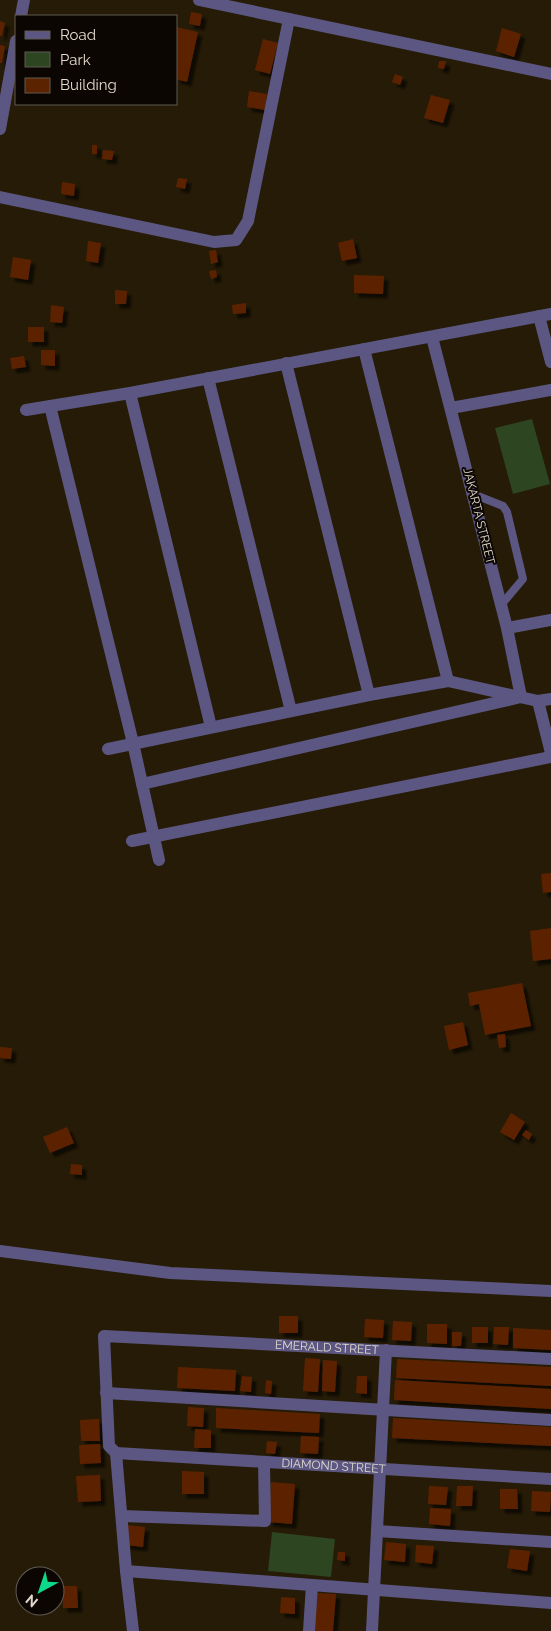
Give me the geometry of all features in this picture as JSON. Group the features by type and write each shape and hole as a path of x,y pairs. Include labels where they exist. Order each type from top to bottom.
{"street":[{"path":"21,15 24,0"},
{"path":"199,0 551,74"},
{"path":"0,197 214,242 236,240 248,221 289,19"},
{"path":"0,129 15,46"},
{"path":"26,410 130,393 545,315 551,362"},
{"name":"JAKARTA STREET","path":"432,337 507,628 521,697"},
{"path":"364,348 448,681"},
{"path":"286,363 369,695"},
{"path":"208,378 291,711"},
{"path":"451,408 551,390"},
{"path":"130,393 211,727"},
{"path":"50,406 133,743 159,860"},
{"path":"507,628 551,620"},
{"path":"108,749 369,695 448,681 521,697 545,700 551,753"},
{"path":"142,784 521,697"},
{"path":"132,841 551,757"},
{"path":"0,1251 170,1273 489,1290 551,1291"},
{"name":"EMERALD STREET","path":"106,1393 104,1336 551,1359"},
{"path":"372,1631 386,1350"},
{"path":"134,1631 126,1571 116,1452 109,1446 106,1393 551,1420"},
{"name":"DIAMOND STREET","path":"116,1452 551,1480"},
{"path":"122,1516 265,1521 264,1462"},
{"path":"377,1530 551,1542"},
{"path":"126,1571 551,1603"},
{"path":"308,1631 312,1585"}],"lane":[{"path":"473,494 503,506 507,512 523,579 501,605"}],"green space":[{"path":"532,419 550,484 513,494 495,428"},
{"path":"272,1532 335,1539 331,1577 268,1571"}],"building":[{"path":"191,12 202,14 200,26 189,24"},
{"path":"0,21 5,23 2,36 0,36"},
{"path":"178,27 198,32 187,82 178,80"},
{"path":"502,28 521,34 514,57 496,51"},
{"path":"263,39 278,43 270,74 255,70"},
{"path":"0,45 5,46 2,63 0,63"},
{"path":"439,61 446,61 444,69 438,68"},
{"path":"395,74 403,77 400,85 392,82"},
{"path":"249,91 267,94 265,110 247,107"},
{"path":"431,95 450,100 443,123 424,118"},
{"path":"92,145 97,145 97,154 92,154"},
{"path":"103,150 114,151 112,160 102,159"},
{"path":"178,178 187,179 185,189 176,187"},
{"path":"62,182 75,184 74,196 61,194"},
{"path":"353,239 357,258 342,261 338,243"},
{"path":"88,241 101,243 98,263 86,261"},
{"path":"216,250 218,262 211,264 209,251"},
{"path":"13,257 31,260 28,280 10,277"},
{"path":"216,270 217,277 211,279 209,271"},
{"path":"354,275 384,276 383,294 354,293"},
{"path":"115,290 127,291 126,304 115,304"},
{"path":"246,303 246,313 233,314 232,305"},
{"path":"51,305 64,307 62,323 50,322"},
{"path":"28,327 44,327 44,342 28,342"},
{"path":"41,350 55,350 55,366 41,365"},
{"path":"24,356 26,367 12,369 10,358"},
{"path":"551,873 551,892 543,893 541,874"},
{"path":"551,928 551,959 533,961 530,931"},
{"path":"522,983 531,1026 485,1035 479,1004 470,1006 468,993"},
{"path":"463,1022 468,1045 449,1050 444,1026"},
{"path":"505,1034 506,1047 499,1048 497,1035"},
{"path":"0,1047 12,1048 11,1059 0,1058"},
{"path":"511,1113 525,1122 514,1140 500,1132"},
{"path":"67,1127 74,1143 50,1153 43,1137"},
{"path":"526,1130 532,1134 529,1140 522,1135"},
{"path":"71,1164 82,1165 82,1175 70,1174"},
{"path":"279,1316 298,1316 298,1333 279,1333"},
{"path":"365,1319 384,1320 383,1338 364,1337"},
{"path":"393,1321 412,1322 411,1341 392,1340"},
{"path":"427,1324 447,1324 447,1344 427,1343"},
{"path":"472,1327 488,1327 488,1343 472,1343"},
{"path":"494,1327 509,1327 508,1345 493,1344"},
{"path":"513,1328 551,1330 551,1350 513,1348"},
{"path":"452,1332 462,1332 461,1346 452,1346"},
{"path":"305,1358 320,1359 318,1392 303,1391"},
{"path":"397,1359 551,1367 551,1386 396,1378"},
{"path":"323,1360 337,1361 335,1392 322,1391"},
{"path":"178,1367 236,1370 235,1391 177,1388"},
{"path":"242,1376 252,1377 251,1392 240,1391"},
{"path":"357,1376 367,1376 367,1394 356,1393"},
{"path":"266,1380 272,1381 271,1394 265,1393"},
{"path":"395,1380 551,1389 551,1409 394,1400"},
{"path":"188,1407 204,1408 203,1427 187,1426"},
{"path":"216,1408 320,1414 319,1433 216,1428"},
{"path":"393,1418 551,1427 551,1446 392,1438"},
{"path":"99,1419 100,1441 81,1441 80,1420"},
{"path":"195,1429 211,1430 211,1448 194,1448"},
{"path":"301,1436 319,1437 318,1454 300,1453"},
{"path":"267,1441 277,1442 275,1454 266,1453"},
{"path":"100,1444 101,1463 80,1464 79,1445"},
{"path":"182,1471 204,1472 204,1494 182,1494"},
{"path":"100,1475 101,1501 78,1502 76,1476"},
{"path":"271,1482 295,1484 292,1524 268,1522"},
{"path":"429,1486 448,1487 446,1505 428,1504"},
{"path":"457,1486 473,1486 472,1506 456,1506"},
{"path":"500,1489 517,1489 518,1509 500,1509"},
{"path":"532,1491 551,1492 550,1512 531,1511"},
{"path":"430,1508 451,1509 450,1526 429,1524"},
{"path":"127,1525 145,1527 143,1547 125,1545"},
{"path":"386,1542 406,1544 405,1562 384,1560"},
{"path":"416,1545 434,1546 432,1564 415,1562"},
{"path":"510,1549 530,1551 527,1571 507,1568"},
{"path":"338,1552 345,1552 345,1561 337,1560"},
{"path":"65,1586 77,1586 78,1608 65,1608"},
{"path":"317,1593 336,1594 333,1631 314,1631"},
{"path":"281,1597 295,1598 295,1614 280,1613"}]}
